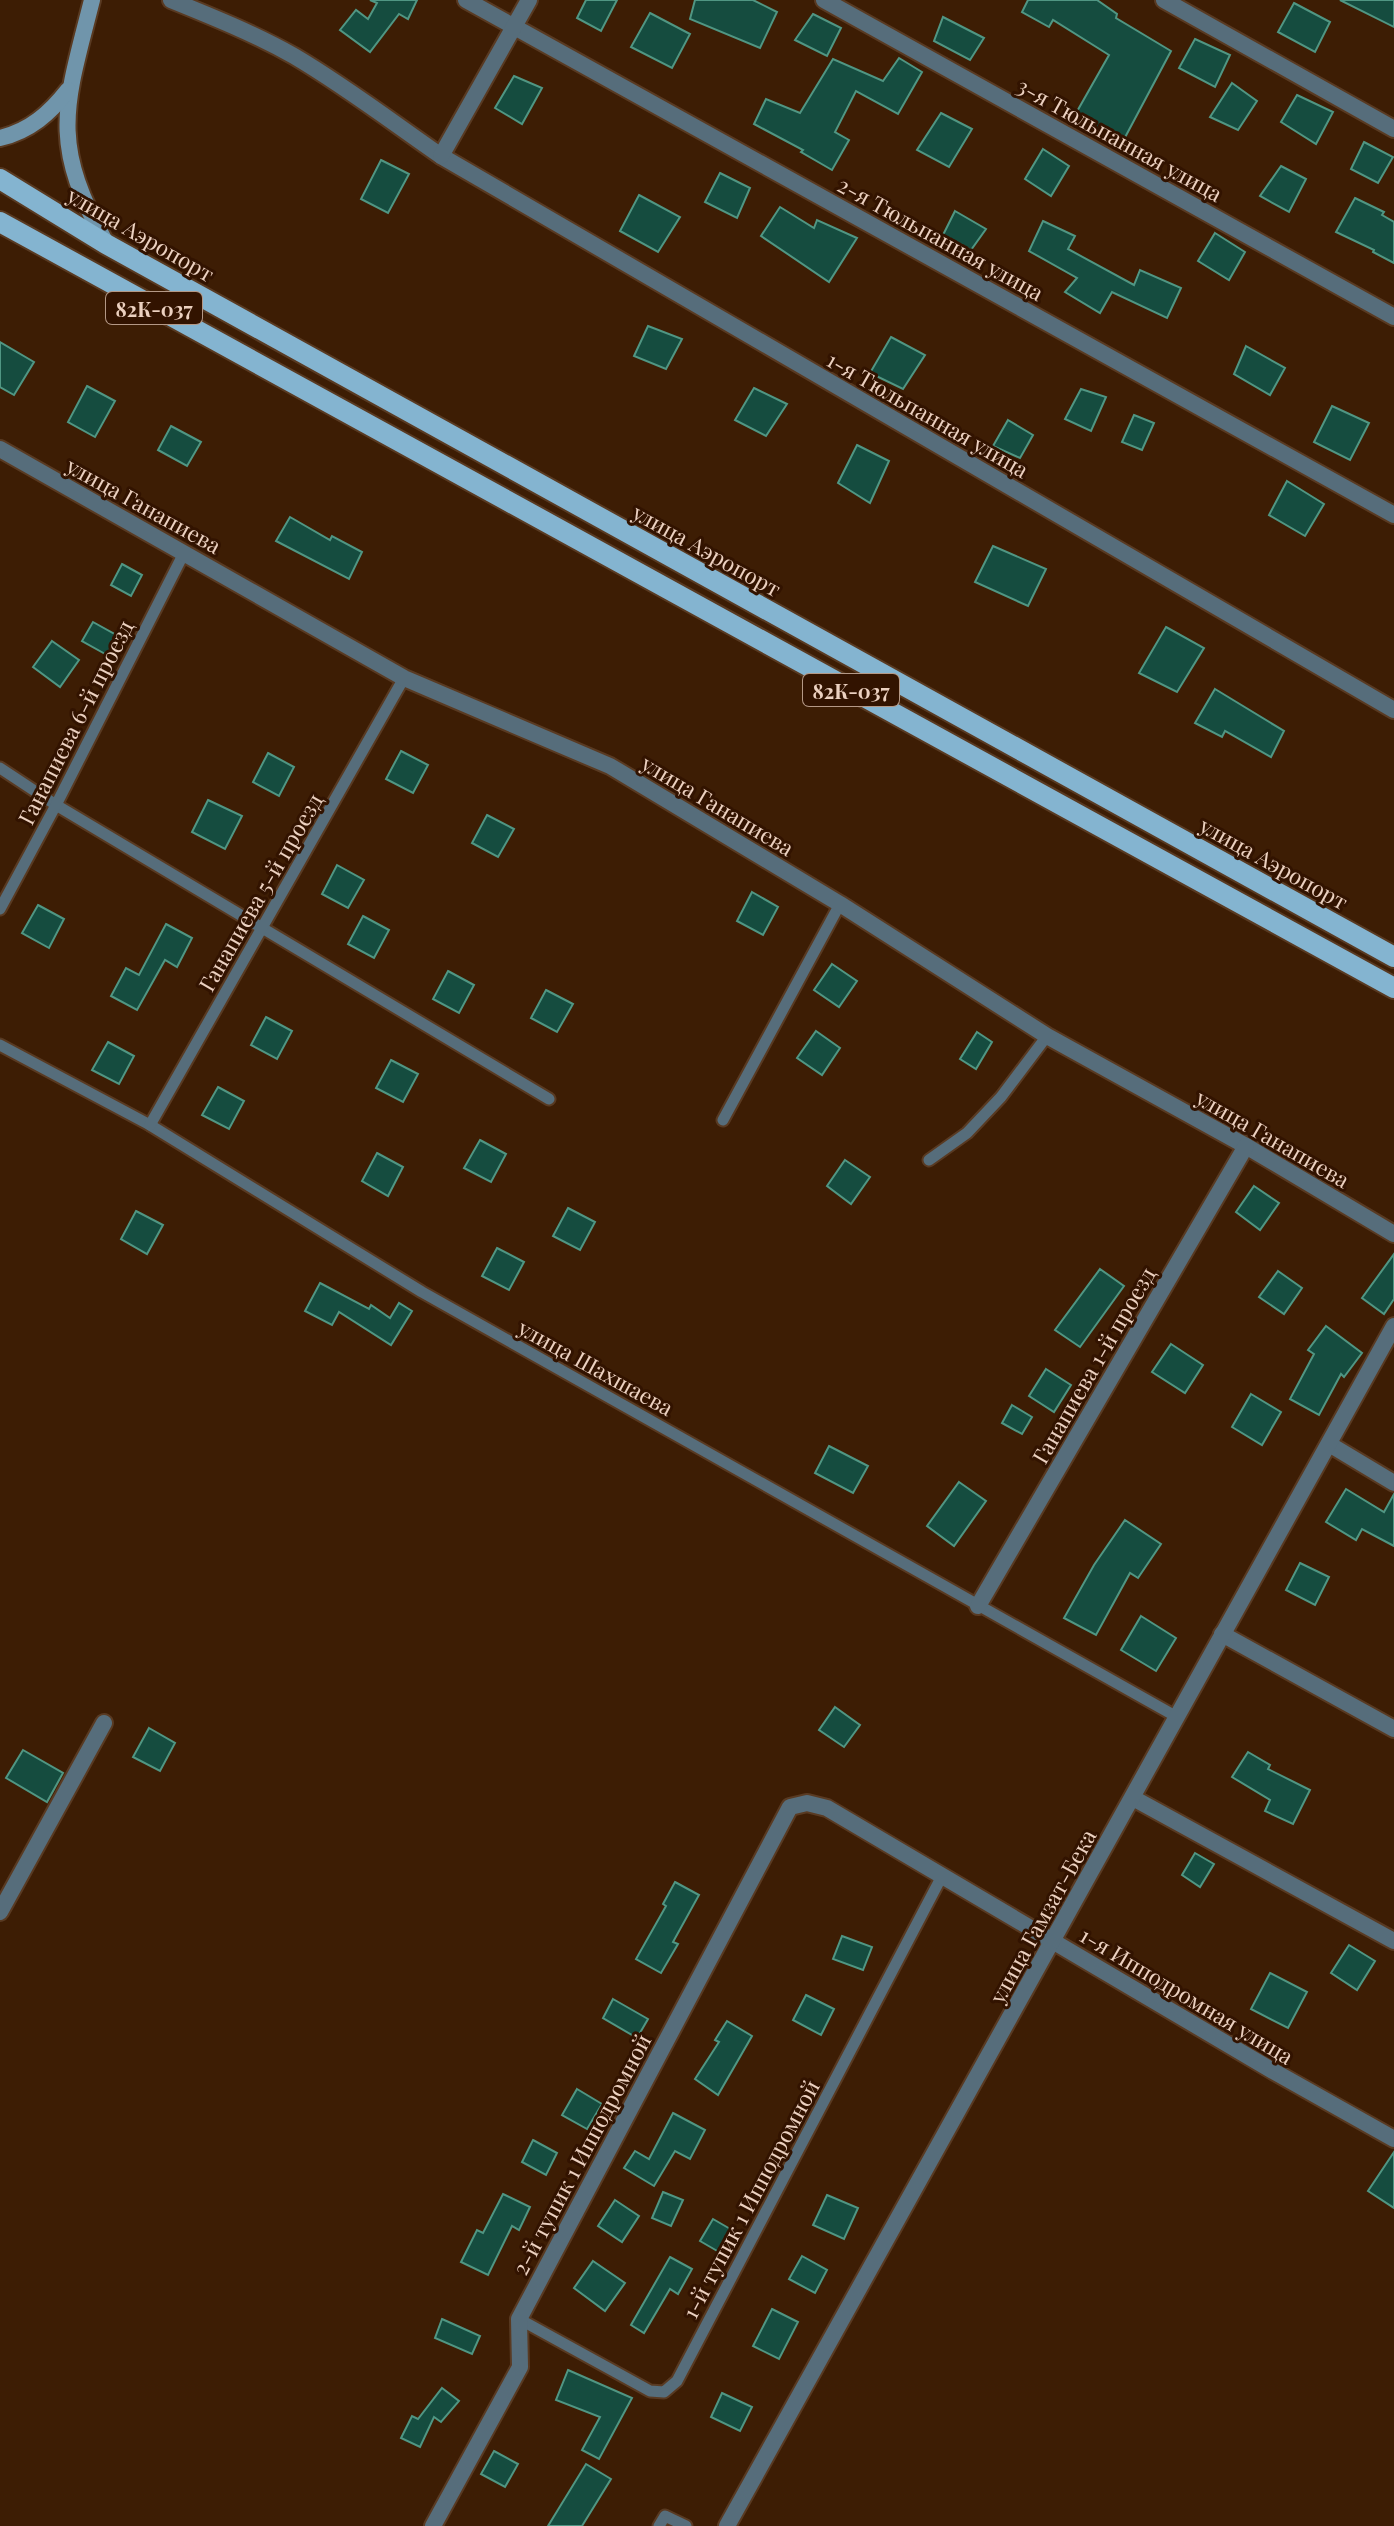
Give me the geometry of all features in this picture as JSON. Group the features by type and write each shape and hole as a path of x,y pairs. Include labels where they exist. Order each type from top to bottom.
{"main road":[{"path":"92,0 69,89 65,119 72,168 91,217 106,244"},
{"path":"0,138 31,126 51,111 69,89"},
{"name":"улица Аэропорт","path":"0,179 106,244 1394,957"},
{"name":"82К-037","path":"5,227 1394,988"}],"street":[{"name":"1-я Тюльпанная улица","path":"171,0 235,26 292,55 348,90 441,156 1394,710"},
{"name":"2-я Тюльпанная улица","path":"466,0 1394,515"},
{"path":"441,156 529,0"},
{"name":"3-я Тюльпанная улица","path":"824,0 1394,317"},
{"path":"1164,0 1394,129"},
{"name":"улица Ганапиева","path":"0,449 404,678 610,766 840,904 1047,1036 1246,1146 1394,1234"},
{"name":"Ганапиева 1-й проезд","path":"978,1606 1246,1146"},
{"name":"улица Гамзат-Бека","path":"727,2526 1394,1326"},
{"path":"1329,1444 1394,1483"},
{"path":"1222,1634 1394,1729"},
{"path":"0,1912 104,1723"},
{"path":"1133,1798 1394,1941"},
{"name":"1-я Ипподромная улица","path":"790,1807 807,1803 827,1808 1394,2139"},
{"name":"2-й тупик 1 Ипподромной","path":"433,2526 520,2367 519,2319 790,1807"}],"lane":[{"name":"Ганапиева 6-й проезд","path":"0,909 184,553"},
{"name":"Ганапиева 5-й проезд","path":"150,1125 404,678"},
{"path":"0,768 56,805 549,1099"},
{"path":"723,1120 840,904"},
{"path":"929,1160 967,1133 1001,1097 1047,1036"},
{"name":"улица Шахшаева","path":"0,1045 150,1125 422,1292 1177,1717"},
{"name":"1-й тупик 1 Ипподромной","path":"519,2319 650,2391 664,2392 677,2381 942,1876"},
{"path":"659,2526 665,2516 686,2526"}],"building":[{"path":"370,0 417,0 408,19 399,14 370,52 340,30 356,10 368,19 377,3"},
{"path":"586,0 617,0 601,31 577,18"},
{"path":"695,0 753,0 777,12 760,48 690,19"},
{"path":"1028,0 1097,0 1117,14 1116,18 1171,51 1122,143 1075,115 1109,55 1053,20 1049,27 1022,12"},
{"path":"1340,0 1394,0 1394,27"},
{"path":"1294,3 1330,22 1315,52 1278,32"},
{"path":"650,13 690,34 672,68 631,47"},
{"path":"813,14 841,28 827,56 795,40"},
{"path":"943,17 984,38 970,60 934,41"},
{"path":"1195,39 1230,55 1215,87 1179,68"},
{"path":"899,58 922,72 898,114 856,91 835,132 849,140 832,170 801,152 803,150 754,124 766,99 800,113 833,59 883,81"},
{"path":"514,76 542,88 522,124 495,108"},
{"path":"1232,83 1257,101 1238,130 1210,117"},
{"path":"1297,95 1333,112 1316,144 1281,122"},
{"path":"941,113 972,129 949,167 917,150"},
{"path":"1364,142 1393,157 1378,183 1351,169"},
{"path":"1043,149 1069,166 1051,196 1025,179"},
{"path":"381,160 409,174 388,213 361,199"},
{"path":"1281,166 1306,179 1289,212 1260,196"},
{"path":"720,173 750,188 737,218 705,202"},
{"path":"639,195 680,217 658,252 620,231"},
{"path":"1355,198 1384,212 1382,215 1394,222 1394,263 1336,232"},
{"path":"780,207 814,228 817,220 857,238 829,282 761,236"},
{"path":"955,211 986,229 971,250 942,237"},
{"path":"1043,221 1075,236 1068,249 1134,285 1140,270 1181,288 1167,318 1112,292 1100,313 1065,292 1077,278 1029,251"},
{"path":"1215,233 1245,252 1229,280 1198,261"},
{"path":"648,326 682,339 666,369 634,356"},
{"path":"891,337 925,355 903,389 870,373"},
{"path":"0,342 34,362 14,395 0,387"},
{"path":"1246,346 1285,368 1270,395 1234,374"},
{"path":"87,386 115,401 95,437 68,422"},
{"path":"754,388 787,404 766,436 735,420"},
{"path":"1081,389 1106,397 1091,431 1065,419"},
{"path":"1332,406 1369,423 1350,460 1314,442"},
{"path":"1134,415 1154,423 1142,450 1122,442"},
{"path":"1008,420 1033,435 1020,458 993,446"},
{"path":"171,426 201,442 187,466 158,450"},
{"path":"857,445 889,461 870,503 838,483"},
{"path":"1287,481 1324,504 1305,536 1269,515"},
{"path":"290,517 330,540 332,536 362,552 349,579 276,541"},
{"path":"993,546 1046,569 1028,606 975,582"},
{"path":"122,564 142,575 131,596 111,585"},
{"path":"93,622 118,636 107,655 82,641"},
{"path":"1166,627 1204,648 1177,692 1139,673"},
{"path":"52,641 79,660 60,687 33,667"},
{"path":"1215,689 1284,731 1271,757 1225,731 1222,737 1195,723"},
{"path":"401,751 428,765 413,793 386,779"},
{"path":"268,753 294,767 279,796 253,782"},
{"path":"208,800 242,816 225,849 192,832"},
{"path":"487,815 514,829 498,857 472,843"},
{"path":"337,865 364,880 348,908 322,894"},
{"path":"752,892 778,907 763,935 737,921"},
{"path":"38,905 64,919 49,948 22,933"},
{"path":"363,916 389,930 374,958 348,944"},
{"path":"166,924 192,938 177,967 165,960 137,1010 111,996 126,968 139,975"},
{"path":"832,964 857,981 839,1007 814,990"},
{"path":"448,971 474,985 459,1013 433,999"},
{"path":"546,990 573,1004 557,1032 531,1018"},
{"path":"266,1017 292,1031 277,1059 251,1045"},
{"path":"816,1031 840,1048 822,1075 797,1058"},
{"path":"977,1032 992,1042 976,1069 960,1059"},
{"path":"108,1042 134,1056 119,1084 92,1070"},
{"path":"391,1060 418,1074 403,1102 376,1088"},
{"path":"218,1087 244,1101 229,1129 202,1115"},
{"path":"480,1140 506,1154 491,1182 464,1168"},
{"path":"377,1153 403,1167 388,1196 362,1181"},
{"path":"845,1160 870,1177 851,1204 827,1186"},
{"path":"1254,1186 1279,1203 1260,1230 1236,1212"},
{"path":"568,1208 595,1222 580,1250 553,1236"},
{"path":"136,1211 163,1225 147,1254 121,1239"},
{"path":"497,1248 524,1262 509,1290 482,1276"},
{"path":"1394,1254 1394,1299 1384,1314 1362,1298"},
{"path":"1100,1269 1124,1286 1080,1347 1055,1330"},
{"path":"1278,1271 1302,1288 1284,1314 1259,1297"},
{"path":"320,1283 369,1309 371,1305 390,1318 399,1303 412,1311 391,1345 339,1312 332,1325 305,1311"},
{"path":"1326,1326 1362,1353 1344,1377 1341,1374 1319,1415 1290,1399 1314,1354 1308,1350"},
{"path":"1171,1344 1203,1365 1185,1393 1152,1372"},
{"path":"1046,1369 1071,1385 1054,1412 1029,1396"},
{"path":"1251,1394 1281,1412 1262,1445 1232,1427"},
{"path":"1012,1405 1032,1417 1022,1434 1002,1423"},
{"path":"829,1446 868,1466 853,1493 815,1473"},
{"path":"959,1482 986,1501 954,1546 927,1526"},
{"path":"1346,1489 1384,1512 1394,1494 1394,1546 1362,1529 1356,1540 1326,1522"},
{"path":"1125,1520 1161,1544 1138,1578 1130,1573 1096,1635 1064,1618 1094,1565"},
{"path":"1300,1563 1329,1577 1315,1605 1286,1590"},
{"path":"1141,1616 1176,1638 1156,1671 1121,1650"},
{"path":"835,1707 860,1725 844,1747 819,1730"},
{"path":"149,1728 175,1743 160,1771 133,1757"},
{"path":"23,1750 63,1773 47,1802 6,1778"},
{"path":"1248,1752 1270,1765 1268,1769 1310,1790 1293,1824 1265,1811 1270,1800 1232,1777"},
{"path":"1195,1853 1214,1864 1200,1887 1182,1875"},
{"path":"675,1882 699,1895 673,1942 678,1944 661,1973 636,1959 666,1906 663,1904"},
{"path":"842,1936 872,1947 863,1970 833,1959"},
{"path":"1349,1945 1375,1961 1357,1990 1331,1973"},
{"path":"1270,1973 1307,1992 1288,2028 1251,2009"},
{"path":"806,1995 834,2009 821,2035 793,2020"},
{"path":"613,1999 648,2019 637,2038 603,2018"},
{"path":"727,2021 752,2036 718,2095 695,2079 719,2042 715,2040"},
{"path":"577,2089 602,2104 587,2129 562,2115"},
{"path":"673,2113 705,2130 690,2159 675,2151 654,2186 624,2168 635,2151 649,2159"},
{"path":"533,2140 557,2153 546,2175 522,2162"},
{"path":"1394,2152 1394,2208 1368,2191"},
{"path":"663,2192 683,2200 671,2226 652,2218"},
{"path":"503,2194 530,2207 519,2230 512,2226 488,2275 461,2262 477,2230 483,2233"},
{"path":"827,2195 858,2208 844,2239 813,2225"},
{"path":"615,2200 639,2216 622,2242 598,2226"},
{"path":"713,2219 732,2230 719,2252 700,2241"},
{"path":"802,2256 827,2270 815,2293 789,2279"},
{"path":"670,2257 692,2269 678,2294 670,2289 644,2333 631,2325"},
{"path":"593,2261 625,2283 605,2311 574,2288"},
{"path":"772,2309 798,2322 779,2359 753,2346"},
{"path":"442,2319 480,2336 472,2354 435,2338"},
{"path":"568,2370 632,2398 599,2459 582,2450 600,2417 556,2400"},
{"path":"442,2388 459,2401 441,2422 434,2417 420,2447 401,2438 412,2416 418,2419"},
{"path":"722,2393 752,2407 740,2431 711,2417"},
{"path":"494,2451 518,2464 505,2487 481,2474"},
{"path":"586,2464 611,2479 582,2526 548,2526"}]}
